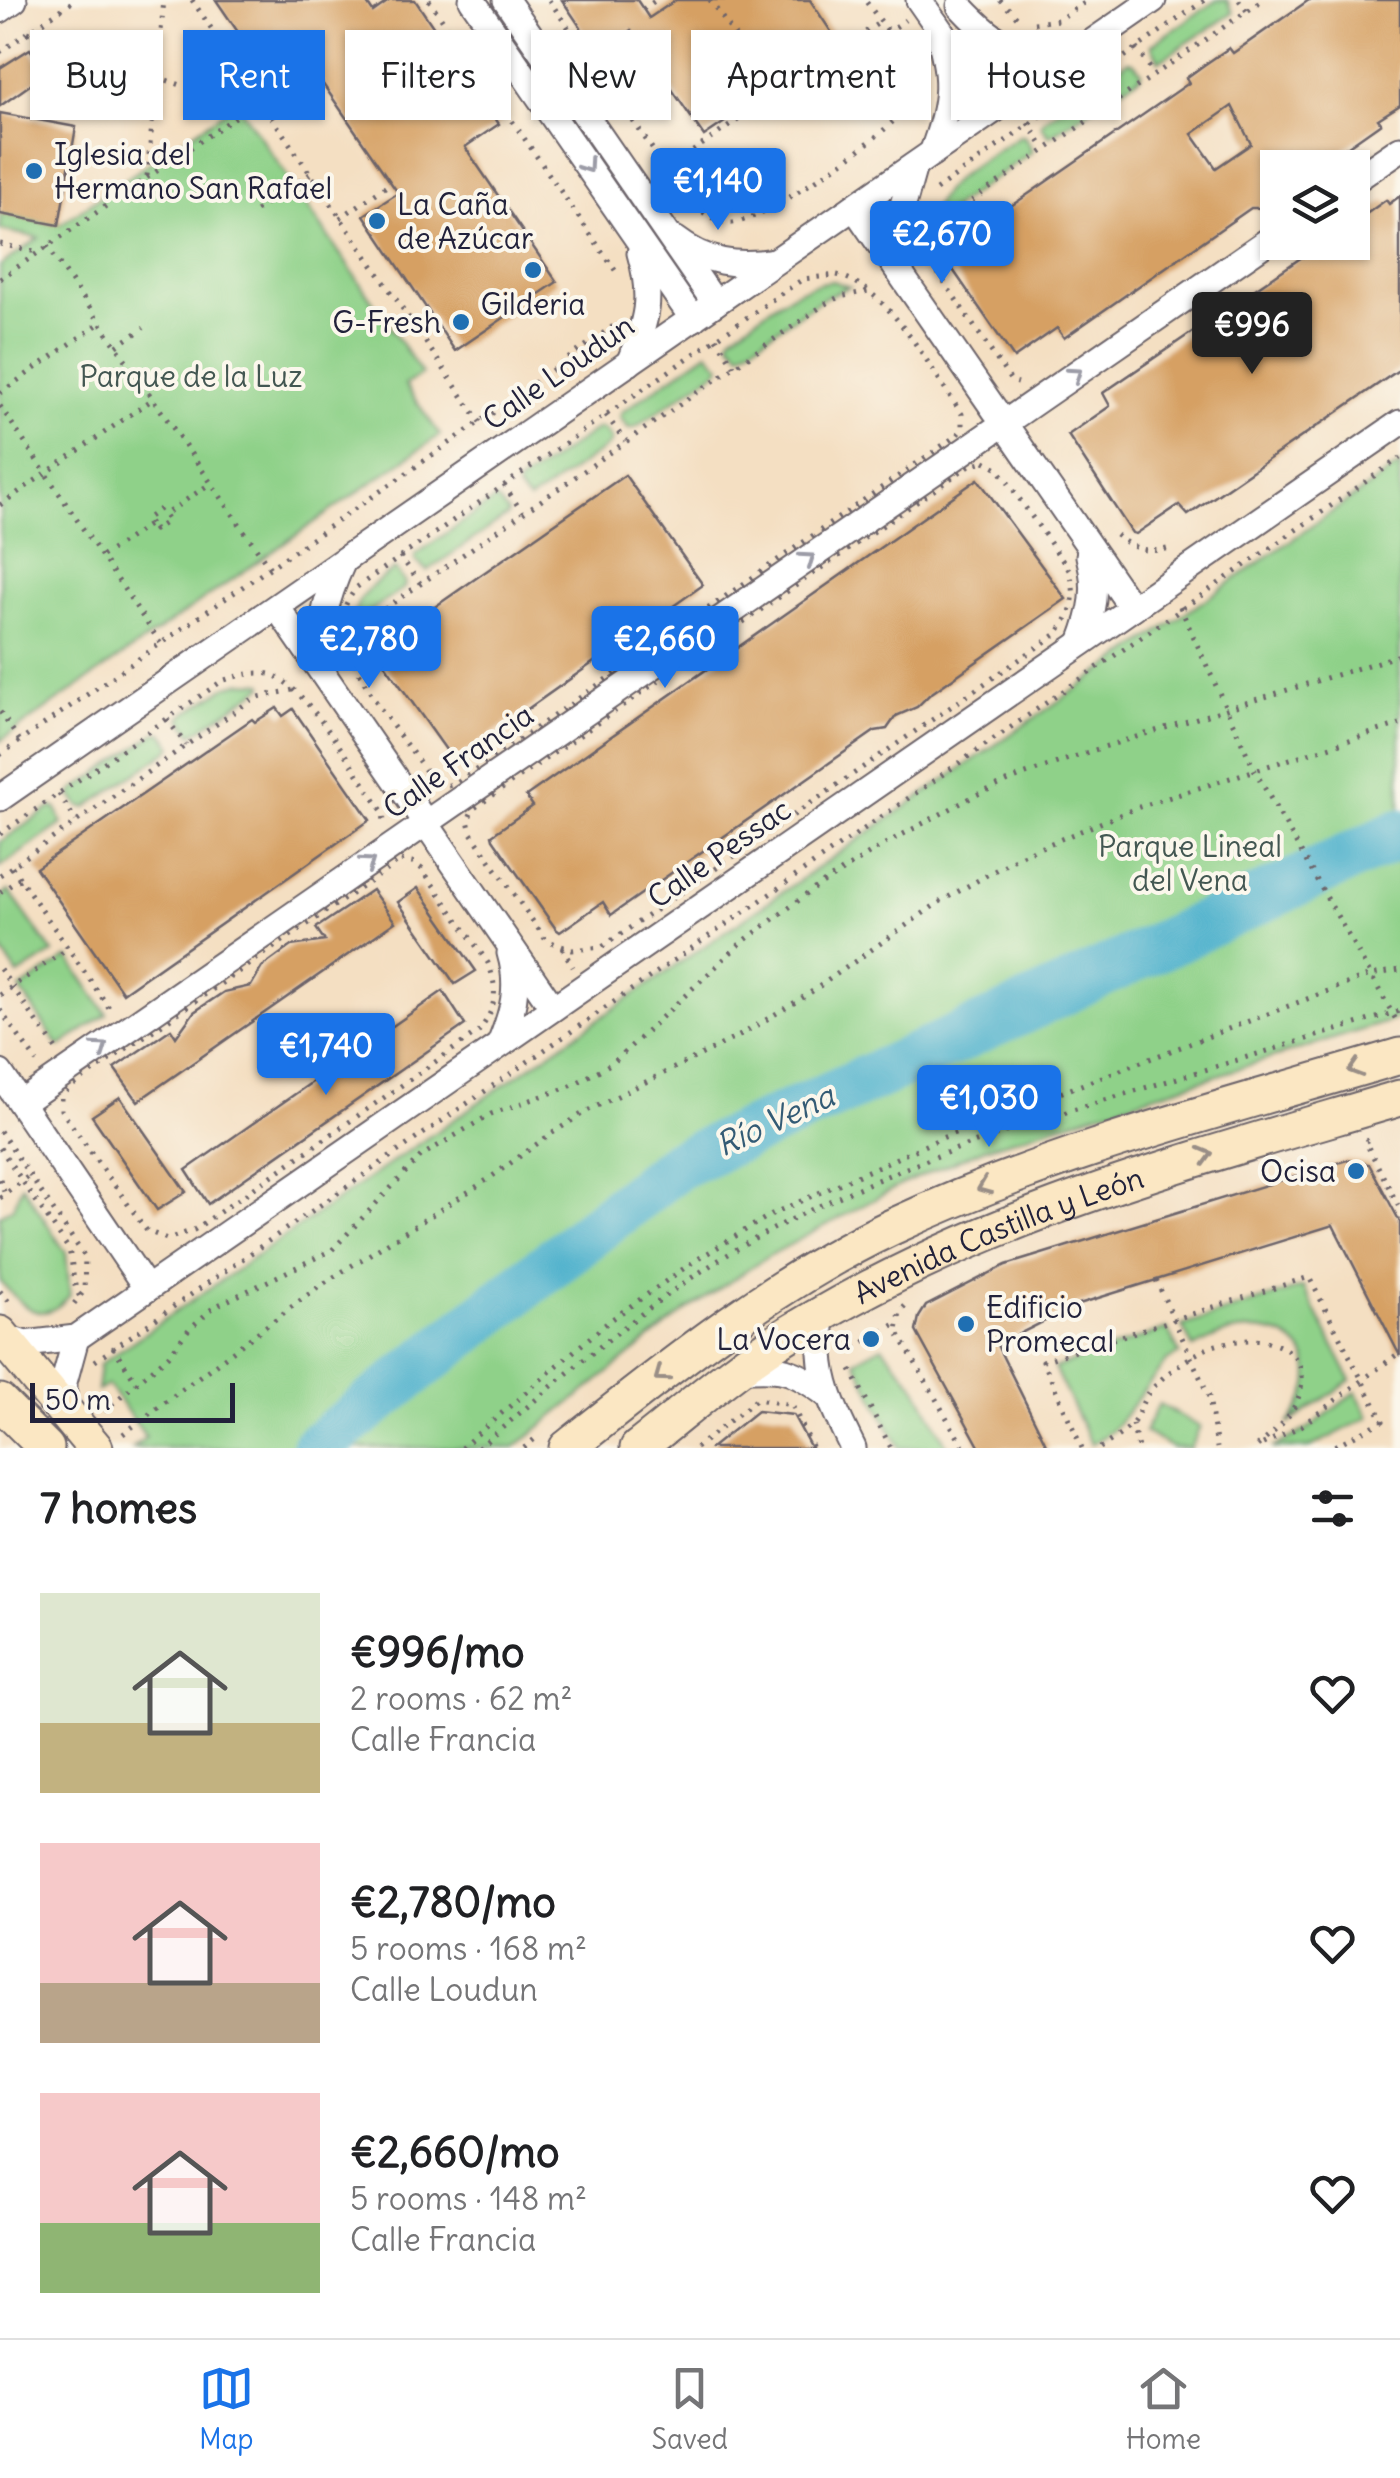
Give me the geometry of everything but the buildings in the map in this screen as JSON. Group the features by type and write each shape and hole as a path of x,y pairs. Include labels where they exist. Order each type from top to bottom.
{"main road":[{"name":"Avenida Castilla y León","path":"567,1448 719,1332 807,1273 889,1228 1042,1163 1400,1056"},
{"name":"Avenida Castilla y León","path":"638,1448 739,1370 822,1314 931,1256 1082,1194 1400,1098"},
{"path":"7,1328 89,1431"},
{"path":"0,1402 46,1448"}],"street":[{"path":"0,10 14,0"},
{"path":"472,0 693,319"},
{"path":"506,0 715,303"},
{"path":"919,0 951,46"},
{"name":"Calle Loudun","path":"1110,30 1153,0"},
{"path":"958,3 983,30"},
{"path":"958,3 976,30"},
{"path":"902,276 898,222 948,107 950,87 935,23"},
{"name":"Calle Loudun","path":"0,798 980,120"},
{"path":"1370,170 1400,150"},
{"path":"854,207 1132,608"},
{"path":"655,216 677,241 713,261 734,265 777,261"},
{"path":"629,363 648,306 644,266 631,229"},
{"name":"Calle Francia","path":"20,1103 1260,246"},
{"name":"Calle Pessac","path":"7,1328 24,1344 86,1330 489,1038 553,1008 1400,423"},
{"path":"1081,643 1091,618 1096,582 1086,541"},
{"path":"325,676 321,655 323,609 343,561"},
{"path":"277,606 553,1008"},
{"path":"489,1038 514,1004 516,986 506,939"},
{"path":"0,1073 147,1288"},
{"path":"822,1314 820,1358 826,1394 853,1448"},
{"path":"86,1330 64,1382 89,1431"},
{"path":"739,1370 776,1367 800,1374 826,1394"}],"path":[{"path":"0,52 75,0"},
{"path":"161,30 164,0"},
{"path":"192,0 212,30"},
{"path":"429,0 450,30"},
{"path":"549,0 569,30"},
{"path":"644,9 656,0"},
{"path":"710,0 731,30"},
{"path":"633,120 685,196 699,208 712,219 732,224 750,220 830,170 895,120 904,107 910,76 906,61 865,0"},
{"path":"1000,0 1017,19 1044,23 1058,20 1089,0"},
{"path":"928,198 947,180 1206,0"},
{"path":"1239,0 1246,12"},
{"path":"928,259 950,216 1263,0"},
{"path":"868,30 880,22"},
{"path":"511,119 622,282"},
{"path":"147,178 152,120"},
{"path":"0,279 231,120"},
{"path":"274,120 480,422"},
{"path":"668,170 738,120"},
{"path":"1028,123 1045,150"},
{"path":"256,211 310,174"},
{"path":"340,218 391,184"},
{"path":"0,244 39,252"},
{"path":"48,246 270,568"},
{"path":"923,249 1011,382 1028,384"},
{"path":"490,761 457,783 445,786 433,781 370,690 351,652 344,632 346,601 370,576 804,279 837,275 851,278 870,291 898,322 964,420 962,429 948,443 843,516"},
{"path":"351,652 370,622 522,512 825,304 839,296 870,291"},
{"path":"0,755 480,422 620,320"},
{"path":"0,393 101,323"},
{"path":"117,346 144,328"},
{"path":"716,338 734,366"},
{"path":"0,506 153,399"},
{"path":"0,406 161,644"},
{"path":"89,1368 1400,458"},
{"path":"789,590 478,804 470,814 472,833 527,916 552,945 582,951 602,947 1055,635 1072,609 1074,583 1065,562 1008,481"},
{"path":"102,556 150,524 154,530 168,521 164,515 211,483"},
{"path":"504,486 522,512"},
{"path":"1111,528 1118,538 1135,548 1154,551 1177,546"},
{"path":"400,556 420,584"},
{"path":"1182,610 1255,770 1399,1025"},
{"path":"89,1431 214,1307 332,1250 404,1172 441,1142 491,1114 572,1086 614,1062 730,953 858,861 976,796 1023,775 1400,655"},
{"path":"0,834 222,681 234,676 266,674 296,690 382,812 384,829"},
{"path":"0,875 254,698 296,690"},
{"path":"0,712 20,741"},
{"path":"167,719 186,746"},
{"path":"89,1431 487,1180 585,1112 740,1036 807,995 938,903 1022,856 1139,807 1400,724"},
{"path":"59,794 77,821"},
{"path":"401,860 422,868 491,972 495,1001 489,1038 209,1221 176,1238 147,1231 60,1110 60,1098 69,1088 401,860"},
{"path":"12,867 115,1016 100,1022"},
{"path":"0,892 20,878"},
{"path":"0,995 69,948"},
{"path":"0,969 55,1049 60,1049"},
{"path":"461,1448 620,1314 693,1262 772,1214 940,1139 1370,975 1400,970"},
{"path":"0,1010 32,1055"},
{"path":"0,1132 85,1257 80,1298 66,1311"},
{"path":"1382,1137 1365,1141 1400,1210"},
{"path":"0,1148 68,1248 73,1264 72,1283 80,1298 86,1330 114,1348 138,1384"},
{"path":"2,1196 30,1174"},
{"path":"0,1179 2,1196"},
{"path":"1082,1448 1043,1361 1309,1277 1383,1421 1330,1448"},
{"path":"1156,1280 1209,1397 1217,1448"},
{"path":"0,1291 7,1328"},
{"path":"912,1298 900,1311 898,1331 964,1448"},
{"path":"1100,1448 1132,1424 1146,1398 1191,1358 1234,1341 1260,1340 1285,1346 1297,1357 1301,1374 1298,1401 1276,1431 1256,1448"},
{"path":"1256,1448 1301,1426 1399,1354"},
{"path":"850,1370 891,1448"},
{"path":"696,1448 757,1399 792,1405 814,1448"},
{"path":"1132,1424 1138,1448"},
{"path":"1350,1438 1356,1448"}],"green space":[{"path":"1217,0 1227,0 1233,13 1159,61 1151,45"},
{"path":"1133,62 1142,72 1121,89 1121,66"},
{"name":"Parque de la Luz","path":"212,120 249,120 422,374 405,385 440,435 0,741 0,266 39,238 0,230 0,214 59,225"},
{"path":"1043,120 1074,120 1049,136"},
{"path":"1024,136 1033,151 956,205 931,229 938,199 949,186"},
{"path":"833,281 849,287 825,297 741,353 730,342 731,336 779,302 805,288"},
{"path":"708,352 721,366 718,370 634,428 628,428 620,417 622,412"},
{"path":"598,428 612,440 608,446 529,501 517,489 518,484"},
{"name":"Parque Lineal del Vena","path":"1400,465 1400,1018 985,1148 903,1184 767,1257 683,1313 514,1448 133,1448 146,1437 108,1385 97,1391 100,1364"},
{"path":"496,499 507,516 427,571 415,560 415,555"},
{"path":"395,569 405,583 404,588 353,626 360,599"},
{"path":"243,682 264,686 193,734 181,719 228,686"},
{"path":"156,733 163,733 172,746 169,750 86,808 79,806 71,795 73,791"},
{"path":"52,807 57,809 62,824 0,867 0,842"},
{"path":"9,891 53,953 18,975 0,948 0,897"},
{"path":"68,957 107,1014 59,1047 20,989"},
{"path":"22,1185 66,1253 70,1295 50,1311 32,1310 0,1281 0,1215 13,1207"},
{"path":"1303,1287 1351,1380 1288,1424 1301,1405 1309,1370 1295,1343 1261,1331 1238,1331 1193,1348 1182,1326"},
{"path":"1167,1329 1180,1354 1167,1361 1112,1431 1091,1444 1054,1368"},
{"path":"882,1346 917,1388 948,1448 900,1448 855,1361"},
{"path":"1356,1392 1369,1417 1309,1448 1272,1448 1309,1428"},
{"path":"1159,1404 1200,1427 1190,1448 1173,1448 1144,1432"}],"waterway":[{"name":"Río Vena","path":"316,1448 677,1165 1400,834"}],"place":[{"name":"Iglesia del Hermano San Rafael","path":"34,171"},
{"name":"La Caña de Azúcar","path":"377,221"},
{"name":"Gilderia","path":"533,270"},
{"name":"G-Fresh","path":"461,322"},
{"name":"Ocisa","path":"1356,1171"},
{"name":"Edificio Promecal","path":"966,1324"},
{"name":"La Vocera","path":"871,1339"}]}
